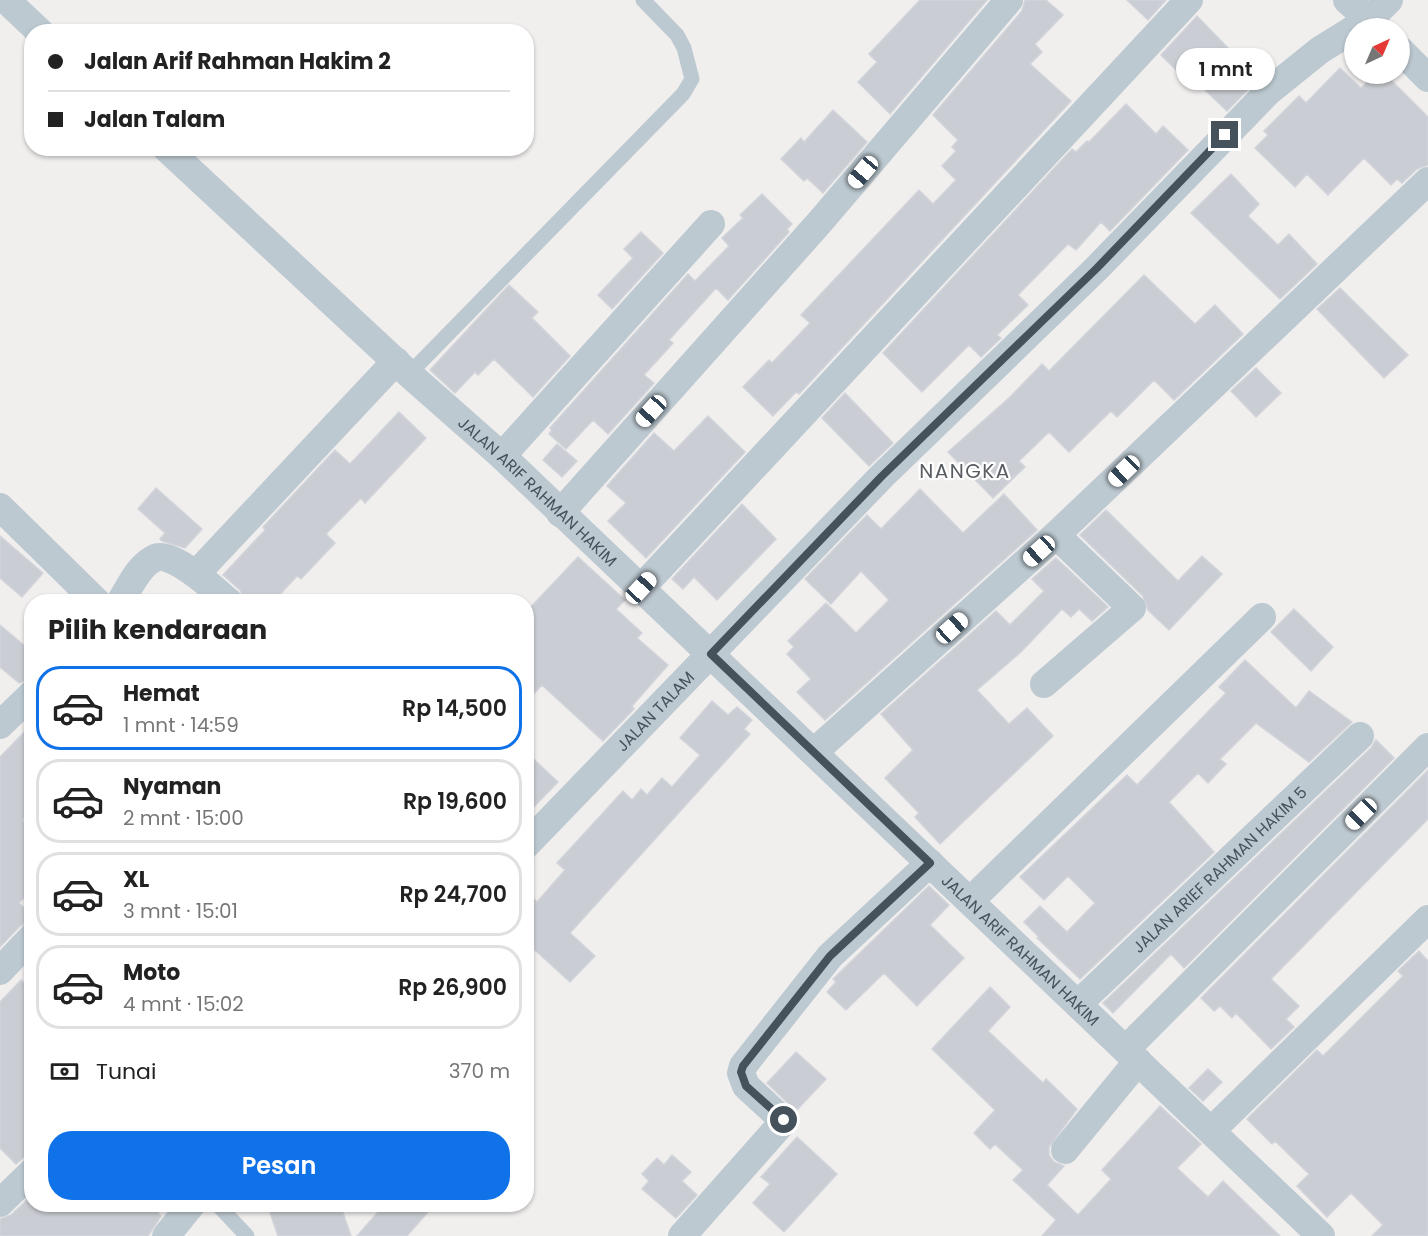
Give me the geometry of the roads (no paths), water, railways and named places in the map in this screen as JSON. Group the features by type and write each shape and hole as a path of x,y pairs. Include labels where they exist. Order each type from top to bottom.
{"street":[{"path":"6,0 32,24"},
{"path":"560,513 819,223 1009,0"},
{"path":"641,588 1189,0"},
{"path":"1347,0 1358,18"},
{"name":"JALAN TALAM","path":"1372,18 1389,0"},
{"name":"JALAN TALAM","path":"534,837 882,476 1097,268 1269,91 1320,50 1344,37"},
{"path":"1410,60 1428,78"},
{"name":"JALAN ARIF RAHMAN HAKIM","path":"175,156 403,368 502,456 1079,1003 1321,1236"},
{"path":"814,752 1056,536 1428,181"},
{"path":"502,456 711,224"},
{"path":"196,574 403,368"},
{"path":"0,507 89,594"},
{"path":"1044,684 1132,608 1056,536"},
{"path":"125,594 142,568 153,559 166,557 196,574 220,594"},
{"path":"970,901 1262,617"},
{"path":"0,725 24,702"},
{"name":"JALAN ARIEF RAHMAN HAKIM 5","path":"1079,1003 1360,736"},
{"path":"1065,1150 1132,1055 1428,747"},
{"path":"682,1236 784,1120 746,1086 741,1072 743,1066 830,956 930,863"},
{"path":"1211,1131 1428,919"},
{"path":"0,971 24,950"},
{"path":"0,1203 24,1180"},
{"path":"166,1236 186,1212"}],"lane":[{"path":"403,368 683,94 692,79 684,48 677,35 643,0"},
{"path":"224,1212 247,1236"}],"district":[{"name":"NANGKA","path":"965,471"}]}
